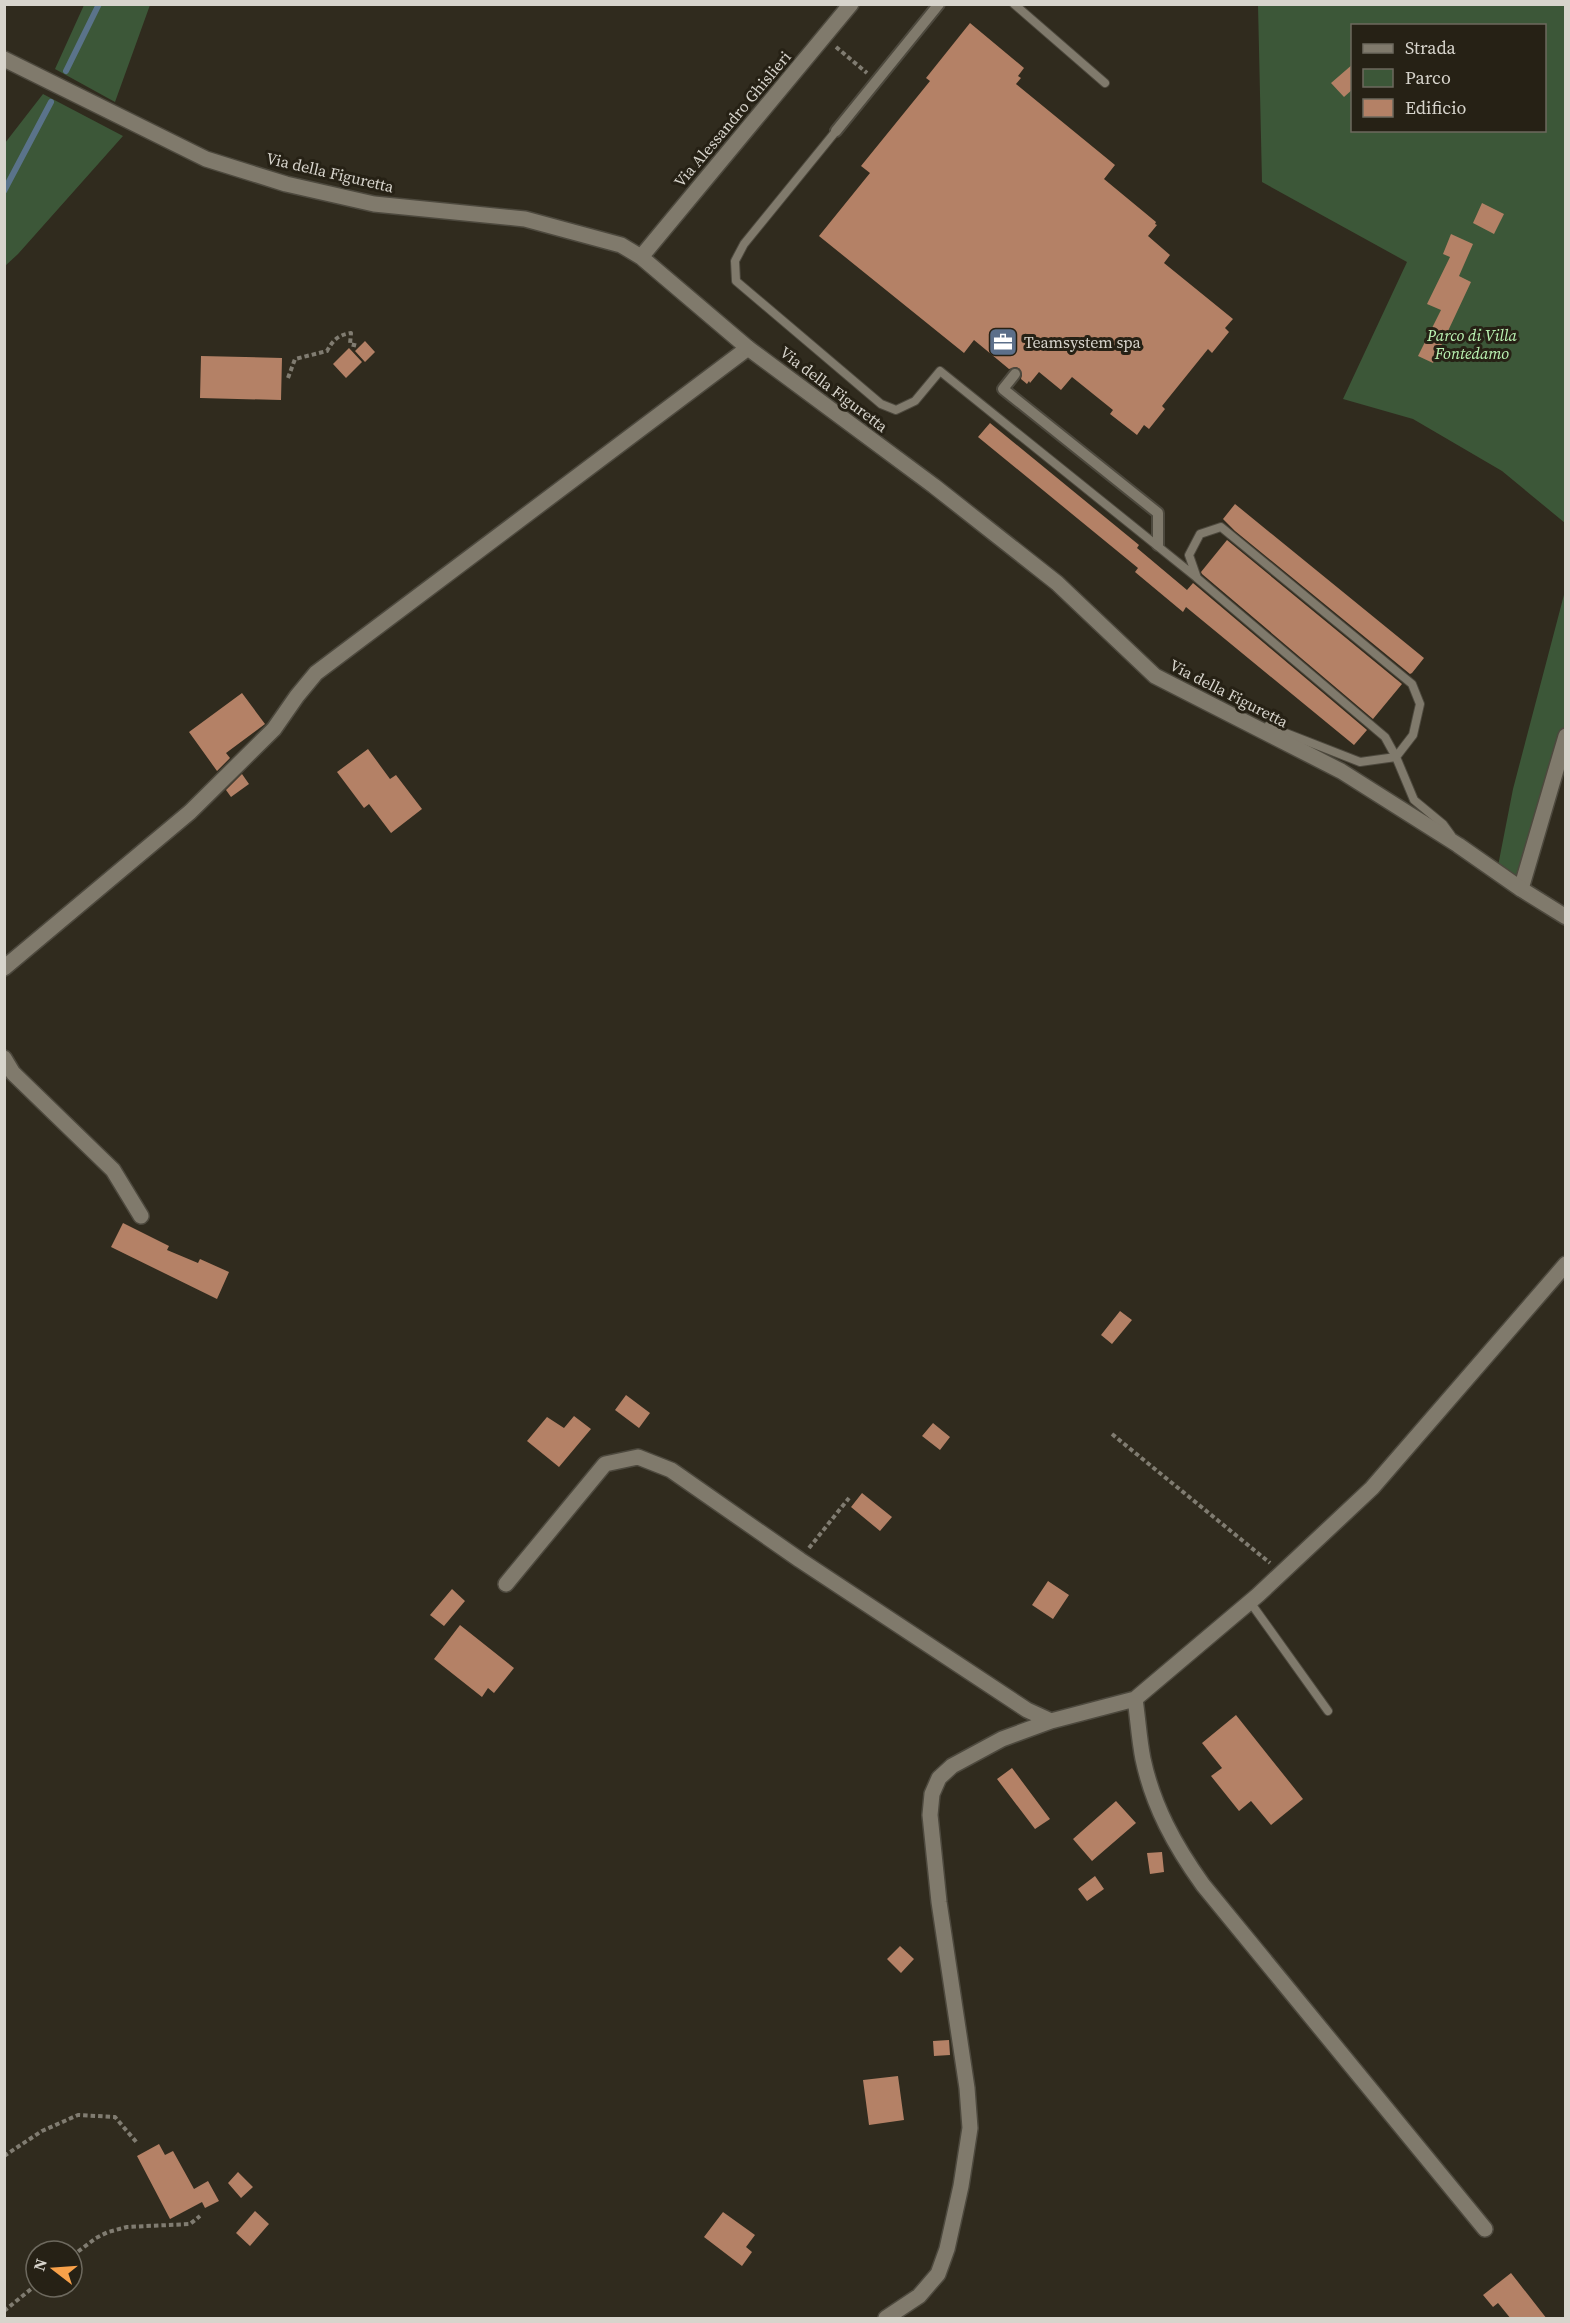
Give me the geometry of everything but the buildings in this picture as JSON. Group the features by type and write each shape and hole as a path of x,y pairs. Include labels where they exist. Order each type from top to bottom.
{"street":[{"name":"Via Alessandro Ghislieri","path":"641,257 851,4"},
{"path":"836,131 939,4"},
{"name":"Via della Figuretta","path":"4,59 206,159 286,184 374,204 525,219 621,245 641,257 748,348 934,486 1057,583 1155,676 1341,771 1566,917"},
{"path":"4,968 190,812 274,729 316,673 748,348"},
{"path":"1015,374 1003,389 1158,513 1158,545"},
{"path":"1521,889 1566,736"},
{"path":"4,1058 13,1073 113,1170 141,1216"},
{"path":"886,2319 919,2296 938,2274 961,2186 970,2128 967,2088 939,1902 930,1815 932,1794 939,1778 952,1766 1002,1739 1051,1721 1135,1699 1250,1602 1372,1488 1566,1264"},
{"path":"506,1584 604,1464 638,1457 671,1470 800,1560 1027,1710 1051,1721"},
{"path":"1135,1699 1143,1760 1160,1814 1181,1855 1203,1885 1485,2229"}],"lane":[{"path":"1014,4 1105,83"},
{"path":"836,131 744,244 735,261 736,281 881,404 896,410 915,401 940,371 1158,545 1366,719 1385,737 1396,756 1414,800 1443,824 1458,845"},
{"path":"1197,578 1189,555 1200,534 1221,526 1412,684 1420,704 1413,735 1396,756 1360,762 1214,706"},
{"path":"1250,1602 1328,1711"}],"path":[{"path":"824,37 876,81"},
{"path":"288,378 295,359 327,351 333,340 341,335 351,333 350,344 358,346"},
{"path":"1112,1434 1282,1573"},
{"path":"800,1560 849,1498"},
{"path":"4,2156 42,2131 78,2115 115,2117 138,2144"},
{"path":"84,2247 108,2232 128,2227 190,2224 200,2216"},
{"path":"4,2311 24,2295"}],"green space":[{"path":"84,5 150,5 115,102 55,69"},
{"name":"Parco di Villa Fontedamo","path":"1258,5 1565,5 1565,523 1502,471 1413,419 1343,399 1407,262 1262,182"},
{"path":"43,94 123,136 5,266 5,143"},
{"path":"1565,591 1565,758 1521,889 1497,871 1513,789"}],"waterway":[{"path":"66,71 99,4"},
{"path":"4,191 51,102"}],"place":[{"name":"Teamsystem spa","path":"1003,342"}]}
